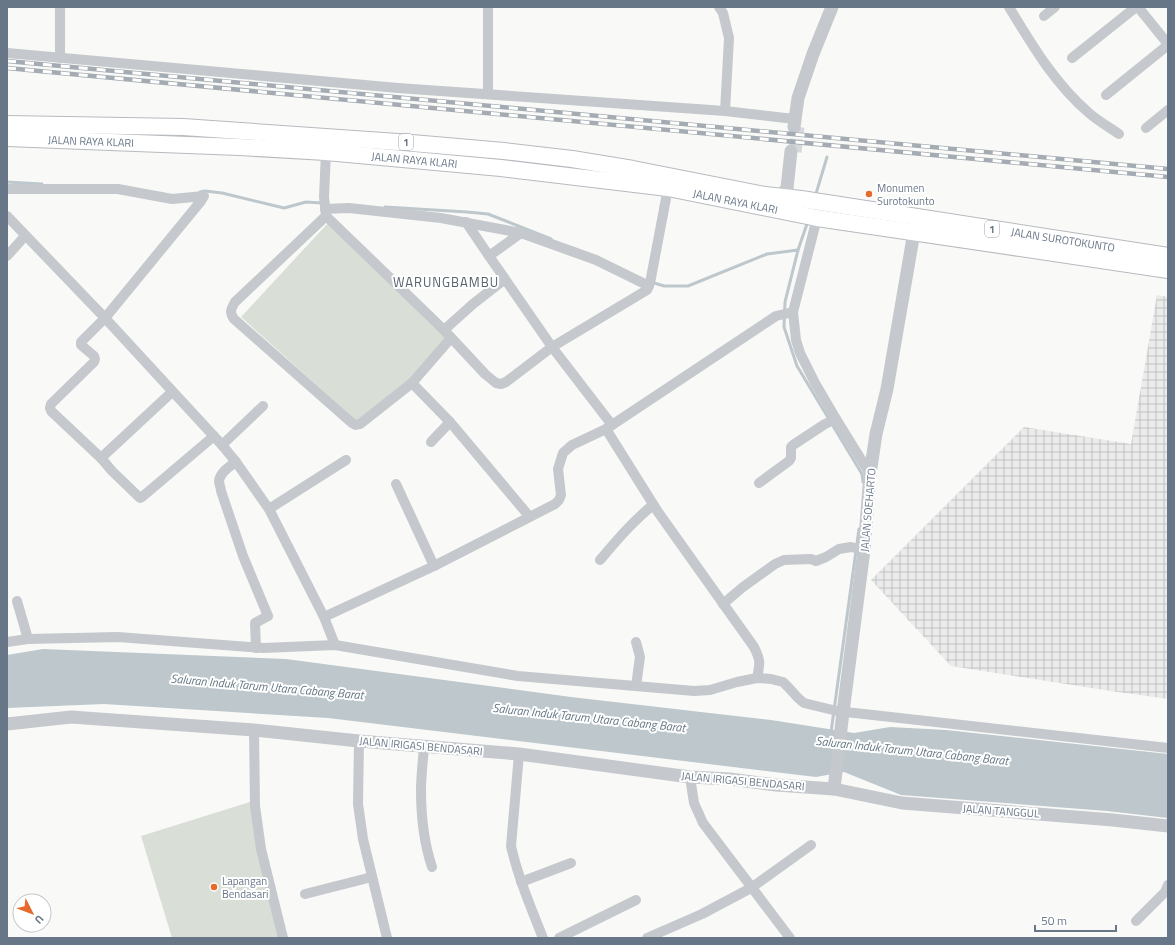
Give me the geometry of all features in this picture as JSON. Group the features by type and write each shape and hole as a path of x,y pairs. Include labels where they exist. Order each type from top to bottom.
{"main road":[{"name":"JALAN RAYA KLARI","path":"7,124 183,127 504,151 603,164 765,195 810,210"},
{"name":"JALAN RAYA KLARI","path":"7,138 240,146 326,152 501,168 668,188 810,210"},
{"path":"501,168 504,151"},
{"name":"JALAN SUROTOKUNTO","path":"810,210 914,232 1168,270"},
{"name":"JALAN SUROTOKUNTO","path":"810,210 1168,256"}],"street":[{"path":"60,7 60,58"},
{"path":"488,7 488,94"},
{"path":"719,7 723,13 729,38 725,111"},
{"path":"7,53 398,88 725,111 796,123 813,54 832,7"},
{"path":"1009,7 1034,49 1070,94 1090,113 1119,134"},
{"path":"1044,16 1055,7"},
{"path":"1072,58 1137,7 1168,44 1106,94"},
{"path":"1146,128 1168,110"},
{"path":"326,152 325,207 235,302 231,309 231,315 240,325 352,423 356,424 360,424 412,382 451,338"},
{"path":"765,195 778,195 788,188 793,152 792,188 794,195 810,210 791,312 796,340 800,353 831,422 870,474"},
{"path":"325,207 485,374 496,383 501,384 515,377 552,347 647,290 650,283 668,188"},
{"path":"7,189 118,189 172,199 204,196 104,318 80,344 94,356 94,362 51,404 50,408 51,411 101,458 140,498 214,436"},
{"path":"325,207 434,217 521,233 596,260 650,283"},
{"path":"7,216 214,436 236,462 269,509 324,616 335,645"},
{"path":"466,222 609,427 653,505 754,647 760,664 757,678"},
{"name":"JALAN SOEHARTO","path":"835,783 842,730 840,711 858,548 876,434 887,389 914,232"},
{"path":"489,256 521,233"},
{"path":"7,256 25,236"},
{"path":"444,330 473,304 505,279"},
{"path":"324,616 434,566 555,504 561,495 558,468 563,453 572,445 609,427 776,316 791,312"},
{"path":"412,382 450,422 529,516"},
{"path":"101,458 172,392"},
{"path":"222,445 264,406"},
{"path":"431,442 450,422"},
{"path":"759,483 789,461 791,458 791,447 793,444 831,422"},
{"path":"269,509 346,460"},
{"path":"236,462 227,468 219,481 243,556 268,616 255,623 256,648"},
{"path":"396,484 434,566"},
{"path":"600,560 630,524 653,505"},
{"path":"723,604 743,587 775,564 784,560 811,559 816,561 839,549 858,548"},
{"path":"17,601 28,639"},
{"path":"7,642 28,639 118,637 256,648 335,645 518,676 694,691 710,690 757,678 771,679 783,682 804,703 840,711 1168,748"},
{"path":"636,642 640,657 636,686"},
{"name":"JALAN IRIGASI BENDASARI","path":"7,724 71,717 254,730 359,741 519,754 690,777 730,779 776,785 835,783"},
{"path":"254,730 255,800 261,850 283,938"},
{"path":"359,741 358,804 363,839 387,938"},
{"path":"424,746 420,789 423,829 432,867"},
{"path":"519,754 511,846 521,882 542,938"},
{"path":"690,777 694,803 703,823 790,938"},
{"name":"JALAN TANGGUL","path":"835,783 902,803 1113,820 1168,826"},
{"path":"647,938 702,914 751,888 811,845"},
{"path":"521,882 571,863"},
{"path":"305,894 372,877"},
{"path":"1136,921 1165,892 1168,885"},
{"path":"559,938 636,900"}],"shaded area":[{"path":"328,223 451,338 412,383 360,424 241,317"},
{"path":"1157,295 1168,297 1168,699 951,666 871,580 1024,427 1131,444"},
{"name":"Lapangan Bendasari","path":"253,801 283,938 172,938 141,836"}],"water":[{"name":"Saluran Induk Tarum Utara Cabang Barat","path":"43,649 286,659 571,697 771,720 854,733 890,727 946,730 1168,754 1168,818 1107,811 901,795 844,772 816,777 328,718 104,704 7,708 7,655"}],"waterway":[{"path":"815,197 827,157"},
{"path":"7,182 42,184"},
{"path":"200,192 205,191 222,193 284,208 306,202 322,203"},
{"path":"385,207 488,214 551,239"},
{"path":"808,221 798,250 785,302 784,327 797,366 862,474 863,482"},
{"path":"651,282 664,286 688,286 767,254 798,250"},
{"name":"Saluran Induk Tarum Utara Cabang Barat","path":"831,732 859,529"}],"tunnel":[{"path":"795,152 798,127"}],"railway":[{"path":"7,61 1168,169"},
{"path":"7,68 1168,177"}],"place":[{"name":"Monumen Surotokunto","path":"869,194"},
{"name":"Lapangan Bendasari","path":"214,887"}],"district":[{"name":"WARUNGBAMBU","path":"446,282"}]}
